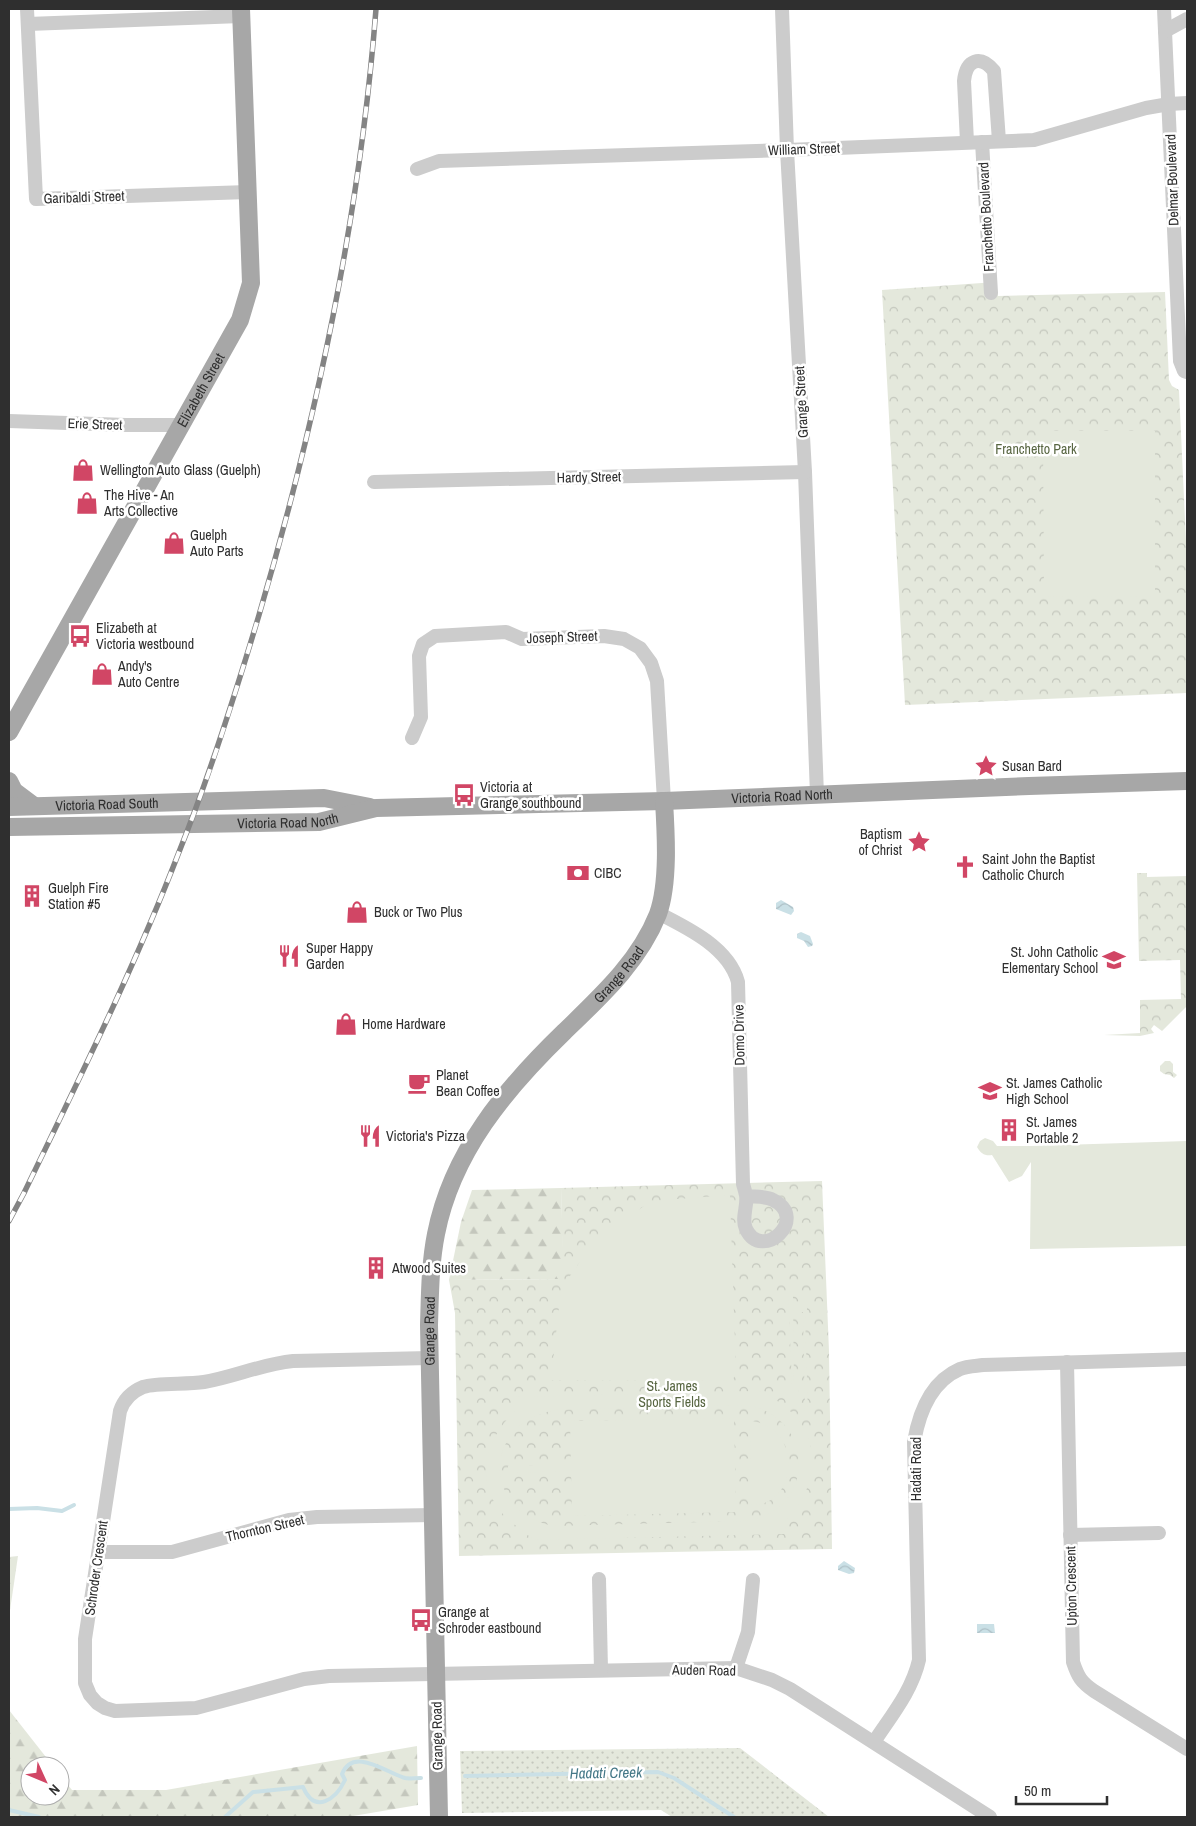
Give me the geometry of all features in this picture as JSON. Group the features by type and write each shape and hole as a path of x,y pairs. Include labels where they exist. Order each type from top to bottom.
{"main road":[{"name":"Elizabeth Street","path":"9,732 240,320 251,283 241,12"},
{"path":"9,781 14,791 34,806"},
{"name":"Victoria Road North","path":"205,802 324,798 376,808 664,801 1187,781"},
{"name":"Grange Road","path":"439,1817 430,1358 430,1285 436,1233 449,1188 462,1160 489,1116 507,1092 539,1057 622,974 642,946 658,913 665,877 666,837 664,801"},
{"name":"Victoria Road South","path":"9,807 205,802"},
{"name":"Victoria Road North","path":"198,823 319,822 376,808"},
{"name":"Victoria Road South","path":"9,827 198,823"}],"street":[{"path":"27,9 28,24 241,12"},
{"name":"Grange Street","path":"782,9 787,150 805,472 817,795"},
{"name":"Delmar Boulevard","path":"1164,9 1180,361 1184,371 1187,372"},
{"path":"1166,31 1187,19"},
{"name":"Garibaldi Street","path":"28,24 36,199 248,192"},
{"path":"967,142 965,71 970,63 980,61 989,64 994,70 998,141"},
{"name":"William Street","path":"417,169 439,161 1034,140 1146,108 1187,103"},
{"name":"Franchetto Boulevard","path":"982,142 991,293"},
{"name":"Erie Street","path":"9,421 182,425"},
{"name":"Hardy Street","path":"374,482 805,472"},
{"name":"Joseph Street","path":"412,738 421,716 420,656 423,644 435,636 506,632 522,639 604,636 624,639 640,648 652,663 657,680 664,801"},
{"name":"Domo Drive","path":"658,913 698,935 730,962 735,970 738,982 743,1184 746,1196"},
{"name":"Schroder Crescent","path":"430,1358 274,1363 206,1382 146,1386 133,1392 124,1401 120,1411 85,1639 85,1683 90,1695 97,1703 115,1711 196,1708 304,1680 329,1676 436,1673"},
{"name":"Hadati Road","path":"874,1742 910,1687 919,1660 914,1442 918,1418 929,1397 942,1381 960,1369 983,1365 1187,1359"},
{"name":"Upton Crescent","path":"1067,1362 1073,1662 1076,1673 1082,1683 1187,1749"},
{"name":"Thornton Street","path":"99,1552 172,1552 289,1520 317,1517 434,1515"},
{"path":"1070,1535 1159,1532"},
{"path":"599,1579 601,1670"},
{"path":"736,1668 748,1632 753,1580"},
{"name":"Auden Road","path":"436,1673 736,1668 772,1680 790,1689 986,1816"}],"green space":[{"name":"Franchetto Park","path":"996,282 998,296 1165,292 1169,380 1172,386 1179,390 1187,563 1187,693 905,705 882,290"},
{"path":"1043,431 1155,431 1155,596 1044,597"},
{"path":"1137,873 1147,873 1147,877 1187,876 1187,1006 1162,1031 1154,1025 1151,1029 1154,1033 1140,1036 1104,1035 1140,1033 1140,1000 1181,999 1180,960 1139,961"},
{"path":"1165,1061 1170,1061 1173,1064 1173,1072 1177,1075 1174,1078 1160,1071 1160,1066"},
{"path":"985,1138 993,1141 997,1146 1187,1141 1187,1246 1030,1249 1031,1162 1022,1176 1009,1182 992,1155 983,1154 977,1147 980,1141"},
{"name":"St. James Sports Fields","path":"822,1181 829,1351 832,1549 459,1556 455,1313 449,1280 563,1279 561,1188"},
{"path":"561,1188 564,1279 449,1280 461,1222 472,1190"},
{"path":"730,1195 736,1375 731,1381 551,1380 561,1289 594,1241 651,1201"},
{"path":"793,1293 794,1383 798,1383 798,1396 789,1396 789,1384 792,1383 788,1294"},
{"path":"801,1294 807,1294 807,1312 805,1312 808,1412 805,1412"},
{"path":"764,1391 791,1412 803,1428 812,1455 809,1483 804,1496 786,1520 785,1534 534,1540 501,1512 488,1486 486,1472 491,1446 505,1422 515,1411 515,1397","holes":["744,1405 768,1412 785,1426 796,1444 799,1464 795,1484 784,1502 767,1515 742,1521 554,1526 530,1517 513,1504 503,1486 500,1467 504,1448 514,1431 532,1418 556,1410"]},
{"path":"734,1418 736,1512 572,1516 570,1421"},
{"path":"749,1421 764,1424 776,1432 784,1443 788,1456 788,1470 785,1483 778,1494 767,1502 753,1505 751,1505 751,1468 745,1468 745,1459 751,1458"},
{"path":"564,1464 565,1471 508,1473 508,1466"},
{"path":"18,1556 9,1617 9,1557"},
{"path":"9,1710 45,1756 20,1756 20,1806 70,1806 70,1788 72,1790 166,1790 417,1746 418,1805 347,1817 9,1817"},
{"path":"740,1748 829,1817 672,1817 661,1810 462,1813 460,1751"}],"water":[{"path":"781,900 793,907 794,911 791,915 776,909 776,903"},
{"path":"801,932 810,936 812,946 808,947 804,941 797,938 797,934"},
{"path":"844,1561 855,1568 854,1573 849,1574 838,1570 838,1566"},
{"path":"977,1624 994,1624 995,1633 977,1633"}],"waterway":[{"path":"9,1509 37,1508 62,1511 74,1505"},
{"name":"Hadati Creek","path":"225,1817 253,1792 303,1787 308,1796 313,1800 325,1801 331,1798 341,1787 345,1780 342,1774 347,1766 354,1762 371,1764 405,1778 421,1778"},
{"name":"Hadati Creek","path":"465,1776 658,1772 674,1778 734,1817"},
{"name":"Hadati Creek","path":"9,1810 39,1817"}],"railway":[{"path":"9,1221 105,1024 162,896 212,764 250,645 299,466 333,315 359,162 369,86 376,9"}],"place":[{"name":"Wellington Auto Glass (Guelph)","path":"83,470"},
{"name":"The Hive - An Arts Collective","path":"87,503"},
{"name":"Guelph Auto Parts","path":"174,543"},
{"name":"Elizabeth at Victoria westbound","path":"80,636"},
{"name":"Andy's Auto Centre","path":"102,674"},
{"name":"Susan Bard","path":"986,766"},
{"name":"Victoria at Grange southbound","path":"464,795"},
{"name":"Baptism of Christ","path":"919,842"},
{"name":"Saint John the Baptist Catholic Church","path":"965,867"},
{"name":"CIBC","path":"578,873"},
{"name":"Guelph Fire Station #5","path":"32,896"},
{"name":"Buck or Two Plus","path":"357,912"},
{"name":"Super Happy Garden","path":"289,956"},
{"name":"St. John Catholic Elementary School","path":"1114,960"},
{"name":"Home Hardware","path":"346,1024"},
{"name":"Planet Bean Coffee","path":"419,1083"},
{"name":"St. James Catholic High School","path":"990,1091"},
{"name":"St. James Portable 2","path":"1009,1130"},
{"name":"Victoria's Pizza","path":"370,1136"},
{"name":"Atwood Suites","path":"376,1268"},
{"name":"Grange at Schroder eastbound","path":"421,1620"}]}
